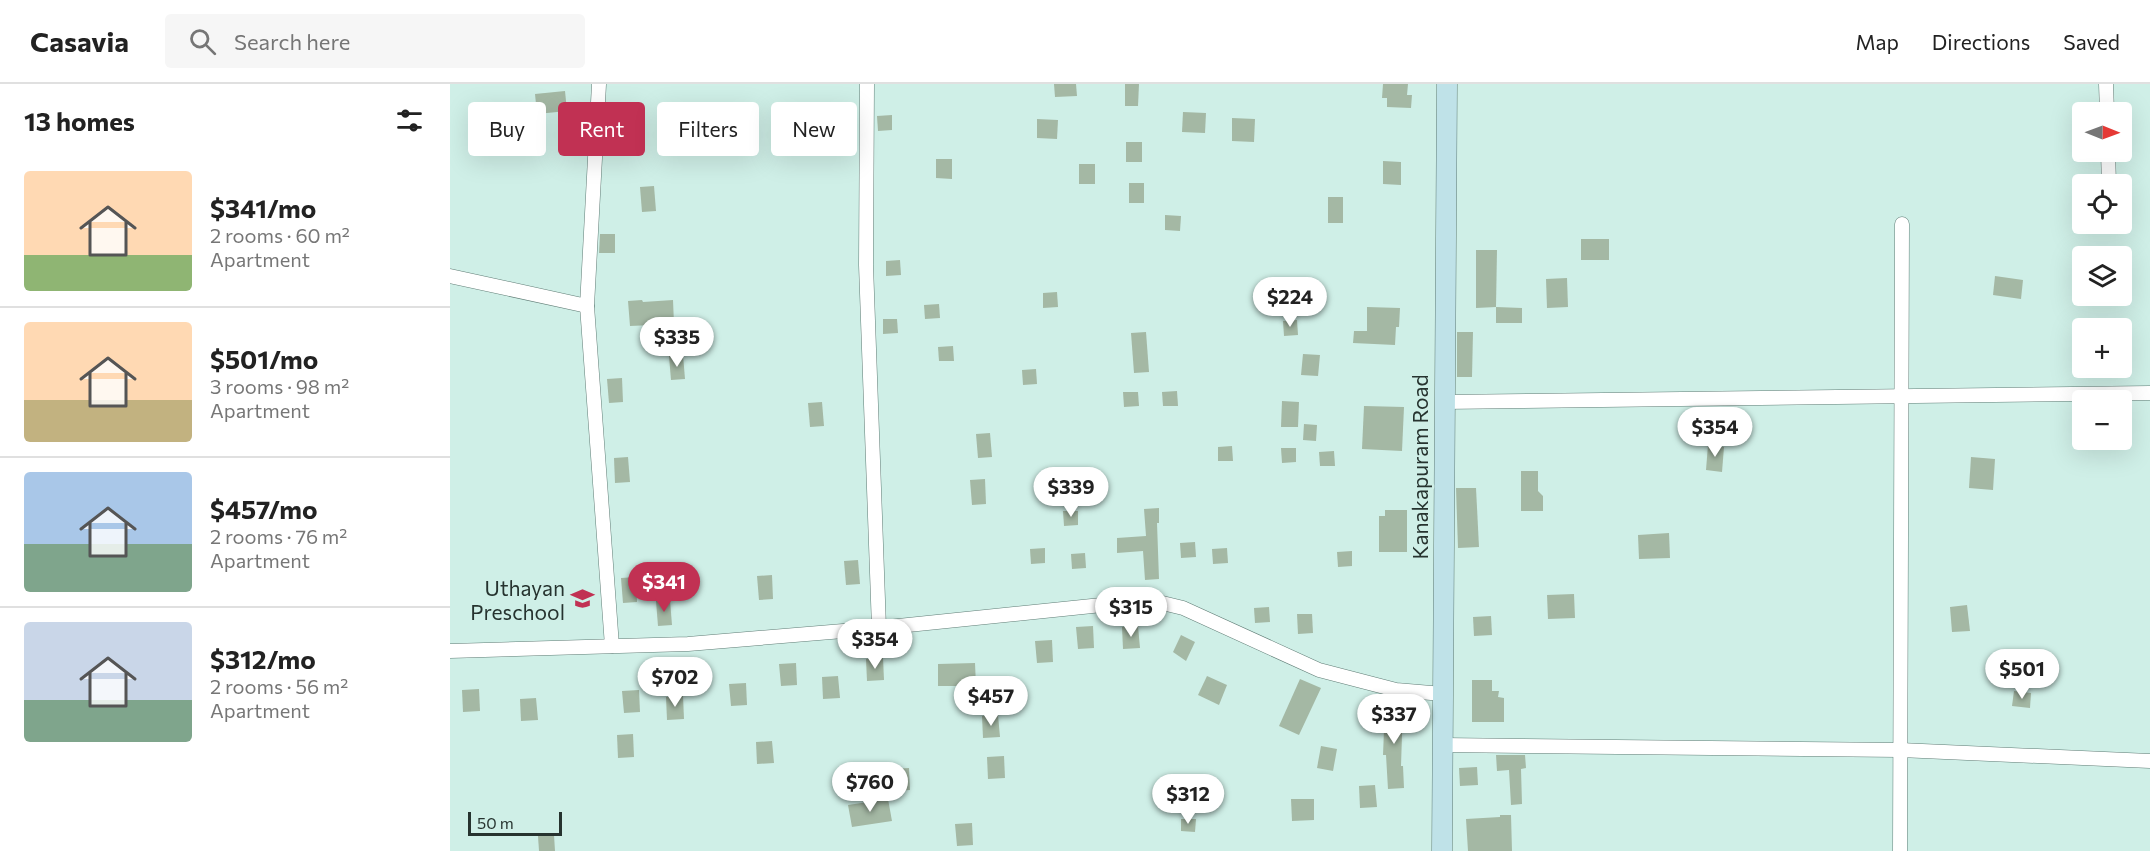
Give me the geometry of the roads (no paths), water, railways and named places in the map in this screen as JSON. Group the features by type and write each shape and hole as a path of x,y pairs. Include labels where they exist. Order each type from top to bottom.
{"street":[{"path":"599,84 587,306 612,646"},
{"path":"867,84 866,265 879,628"},
{"name":"Kanakapuram Road","path":"1442,851 1443,402 1447,84"},
{"path":"2106,84 2107,102"},
{"path":"1900,851 1902,224"},
{"path":"450,276 587,306"},
{"path":"1443,402 2150,393"},
{"path":"450,651 688,644 879,628 1150,600 1183,608 1319,670 1396,690 1443,694"},
{"path":"1443,745 1900,750 2150,761"}],"place":[{"name":"Uthayan Preschool","path":"583,599"}]}
